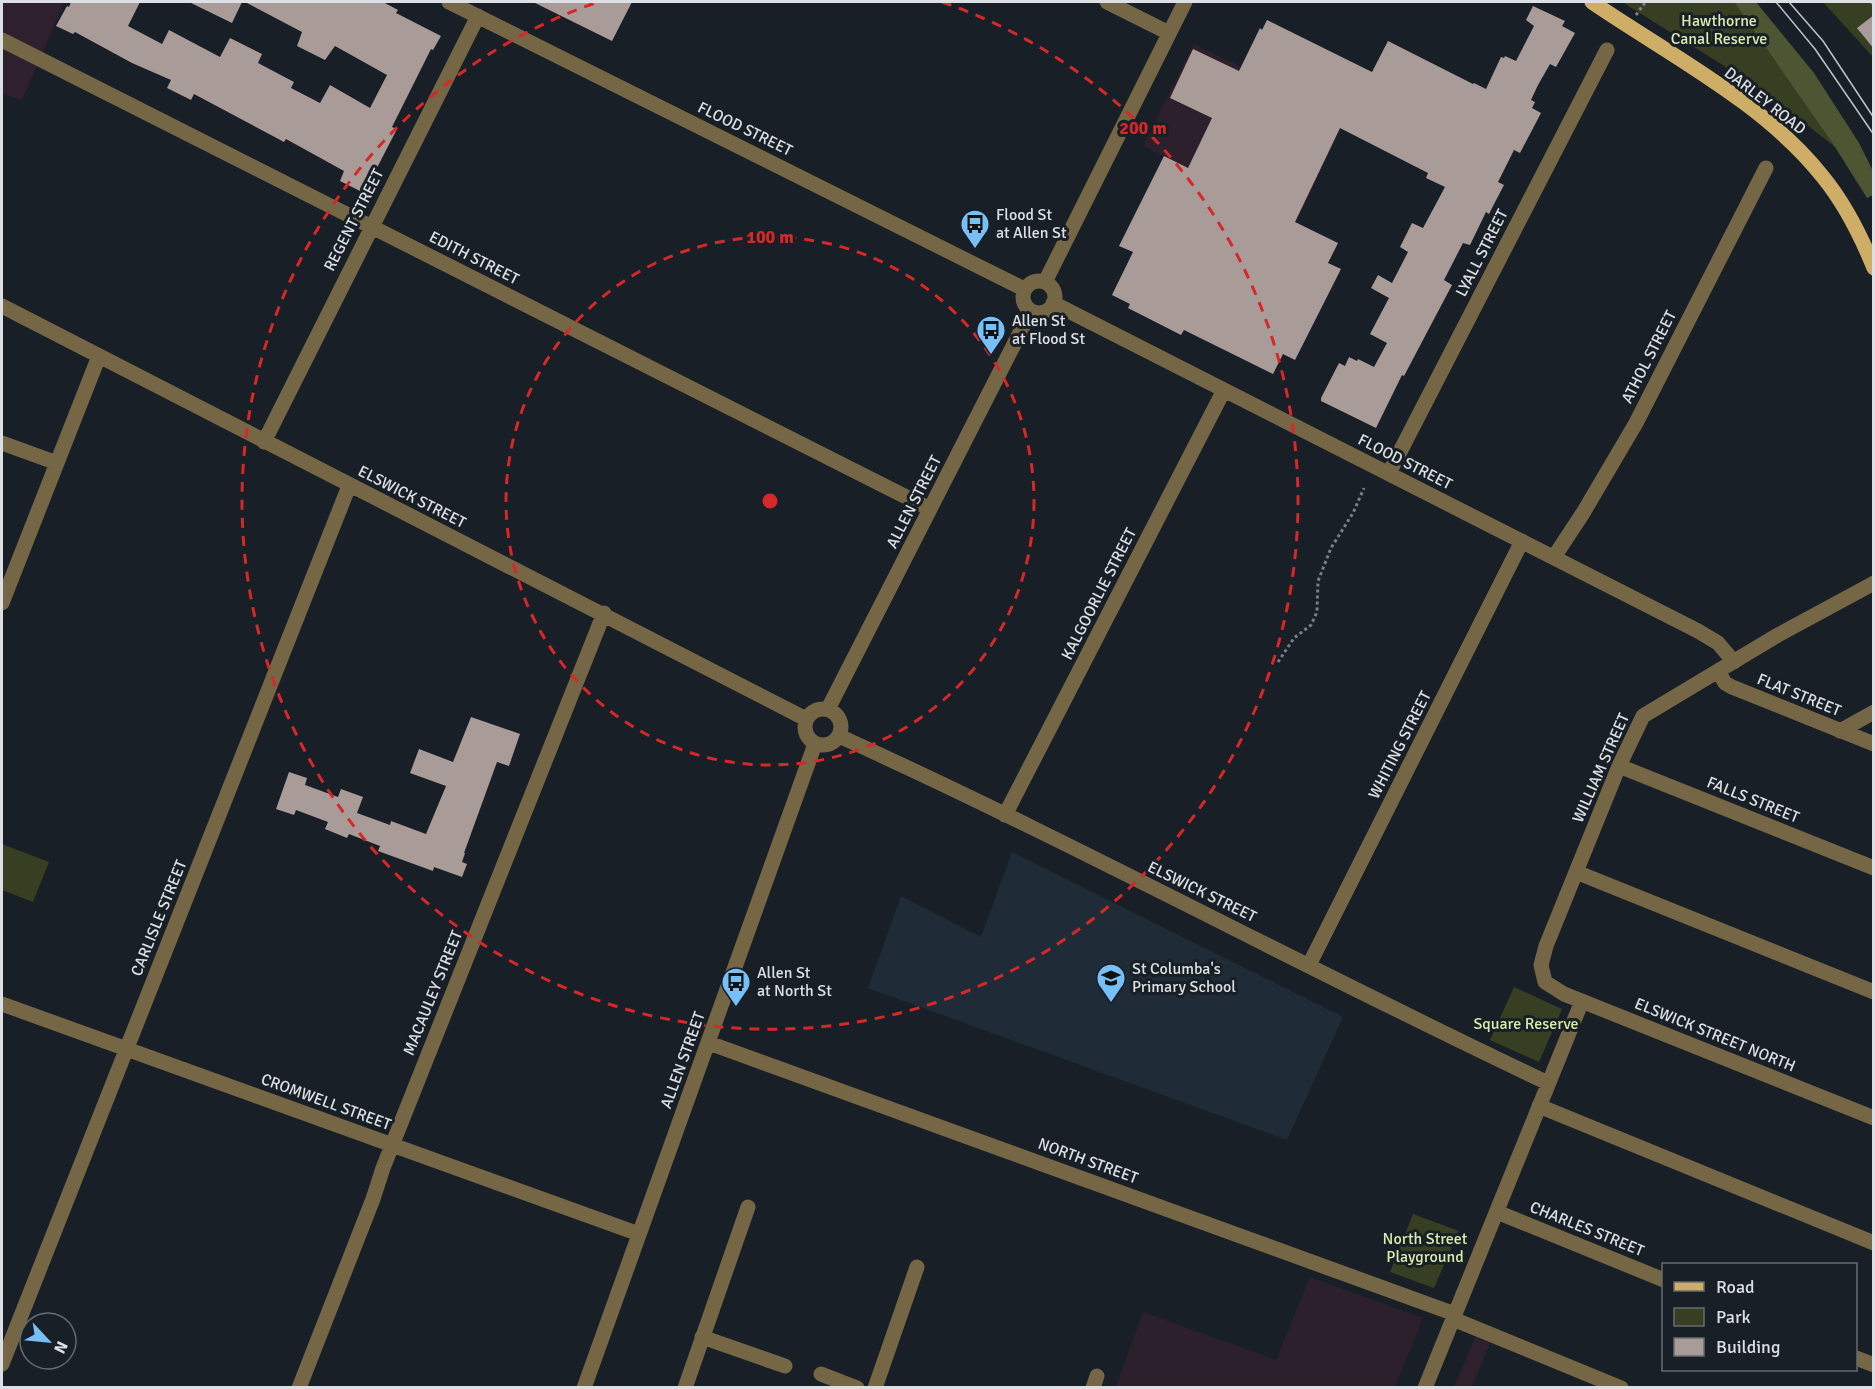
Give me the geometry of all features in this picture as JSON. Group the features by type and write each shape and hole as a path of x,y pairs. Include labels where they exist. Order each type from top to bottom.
{"main road":[{"name":"DARLEY ROAD","path":"1592,2 1717,84 1786,137 1824,178 1842,204 1874,268"}],"street":[{"name":"FLOOD STREET","path":"449,2 1024,289"},
{"path":"1107,2 1170,33"},
{"path":"1045,282 1185,2"},
{"name":"REGENT STREET","path":"264,442 478,16"},
{"name":"EDITH STREET","path":"2,40 930,510"},
{"name":"LYALL STREET","path":"1389,473 1608,50"},
{"name":"ATHOL STREET","path":"1554,557 1636,423 1766,168"},
{"path":"1032,282 1045,282 1054,291 1053,303 1050,308 1041,313 1030,311 1024,304 1024,289 1032,282"},
{"name":"FLOOD STREET","path":"1053,303 1698,631 1718,644 1734,662"},
{"name":"ELSWICK STREET","path":"2,306 806,719"},
{"name":"ALLEN STREET","path":"828,709 1030,311"},
{"path":"2,603 99,356"},
{"name":"KALGOORLIE STREET","path":"1005,815 1224,390"},
{"path":"2,443 57,463"},
{"name":"CARLISLE STREET","path":"2,1364 350,486"},
{"name":"WHITING STREET","path":"1309,965 1522,541"},
{"name":"WILLIAM STREET","path":"1545,982 1541,970 1542,957 1619,766 1640,720 1646,713 1874,583"},
{"name":"MACAULEY STREET","path":"299,1388 373,1199 392,1144 604,614"},
{"name":"FLAT STREET","path":"1718,671 1725,682 1732,687 1874,744"},
{"path":"828,709 838,717 842,729 839,736 829,745 815,744 805,731 806,719 815,710 828,709"},
{"path":"1840,731 1874,712"},
{"name":"ELSWICK STREET","path":"839,736 1005,815 1548,1083"},
{"name":"ALLEN STREET","path":"584,1388 815,744"},
{"name":"FALLS STREET","path":"1619,766 1874,868"},
{"path":"1576,872 1874,992"},
{"name":"ELSWICK STREET NORTH","path":"1545,982 1550,987 1582,1001 1874,1118"},
{"path":"1425,1388 1582,1001"},
{"name":"CROMWELL STREET","path":"2,1004 639,1234"},
{"name":"NORTH STREET","path":"709,1043 1454,1316 1621,1388"},
{"path":"1539,1106 1874,1243"},
{"path":"685,1388 748,1207"},
{"name":"CHARLES STREET","path":"1497,1212 1662,1279"},
{"path":"875,1388 916,1267"},
{"path":"702,1337 786,1366"},
{"path":"1857,1358 1874,1365"},
{"path":"821,1374 857,1388"}],"path":[{"path":"1278,662 1294,638 1311,625 1317,612 1318,581 1331,548 1353,513 1364,488"}],"shaded area":[{"path":"2,2 64,2 22,101 2,93"},
{"path":"1194,44 1346,118 1296,222 1143,146"},
{"name":"St Columba's Primary School","path":"1012,852 1343,1017 1287,1140 868,988 901,896 981,937"},
{"path":"1310,1277 1423,1318 1395,1387 1116,1387 1143,1312 1276,1360"},
{"path":"1475,1337 1490,1343 1472,1387 1454,1387"}],"green space":[{"name":"Hawthorne Canal Reserve","path":"1622,2 1734,2 1835,147 1761,89"},
{"path":"1734,2 1756,2 1814,73 1859,143 1873,171 1873,195 1867,198 1835,147"},
{"path":"1823,2 1873,2 1873,57"},
{"path":"2,844 49,862 33,902 2,890"},
{"name":"Square Reserve","path":"1514,987 1562,1009 1539,1062 1490,1040"},
{"name":"North Street Playground","path":"1413,1214 1459,1231 1434,1288 1390,1272"}],"building":[{"path":"71,2 140,2 128,26 162,44 169,30 220,57 230,38 262,54 258,63 294,82 291,88 320,103 330,85 370,108 387,75 335,46 325,60 297,46 302,32 245,2 383,2 398,10 396,13 441,36 433,50 431,49 392,127 397,129 364,193 340,181 344,171 286,139 284,142 194,94 191,100 167,88 171,80 132,63 75,32 73,34 56,26"},
{"path":"189,2 242,2 232,23"},
{"path":"533,2 632,2 612,41"},
{"path":"1533,6 1565,21 1562,26 1575,33 1556,67 1550,64 1538,85 1531,100 1535,102 1532,108 1541,113 1520,153 1514,150 1498,182 1504,185 1489,214 1486,212 1470,245 1463,243 1444,280 1452,285 1404,376 1402,375 1376,428 1321,401 1321,398 1339,363 1345,366 1349,357 1374,367 1387,343 1370,334 1389,298 1371,288 1378,275 1392,283 1408,252 1400,247 1412,223 1423,228 1445,187 1426,178 1428,173 1340,128 1295,222 1338,243 1328,263 1341,269 1295,360 1283,354 1273,374 1184,330 1181,335 1128,308 1130,304 1112,295 1133,252 1119,246 1164,156 1188,168 1212,118 1170,98 1193,49 1239,71 1260,28 1262,30 1267,20 1372,72 1388,41 1486,89 1501,57 1505,56 1516,61 1534,26 1526,20"},
{"path":"1874,15 1874,49 1857,28"},
{"path":"471,717 520,734 509,766 497,762 464,853 462,862 467,864 462,877 434,867 433,871 378,851 380,846 349,834 347,838 325,829 328,822 296,810 294,815 276,809 289,772 307,778 305,785 338,797 341,789 363,797 357,813 390,825 391,821 426,834 446,786 410,773 419,749 453,762"}],"tram line":[{"path":"1776,2 1815,49 1874,135"},
{"path":"1789,2 1823,41 1874,118"}],"place":[{"name":"Flood St at Allen St","path":"975,250"},
{"name":"Allen St at Flood St","path":"991,356"},
{"name":"St Columba's Primary School","path":"1111,1004"},
{"name":"Allen St at North St","path":"736,1008"}]}
